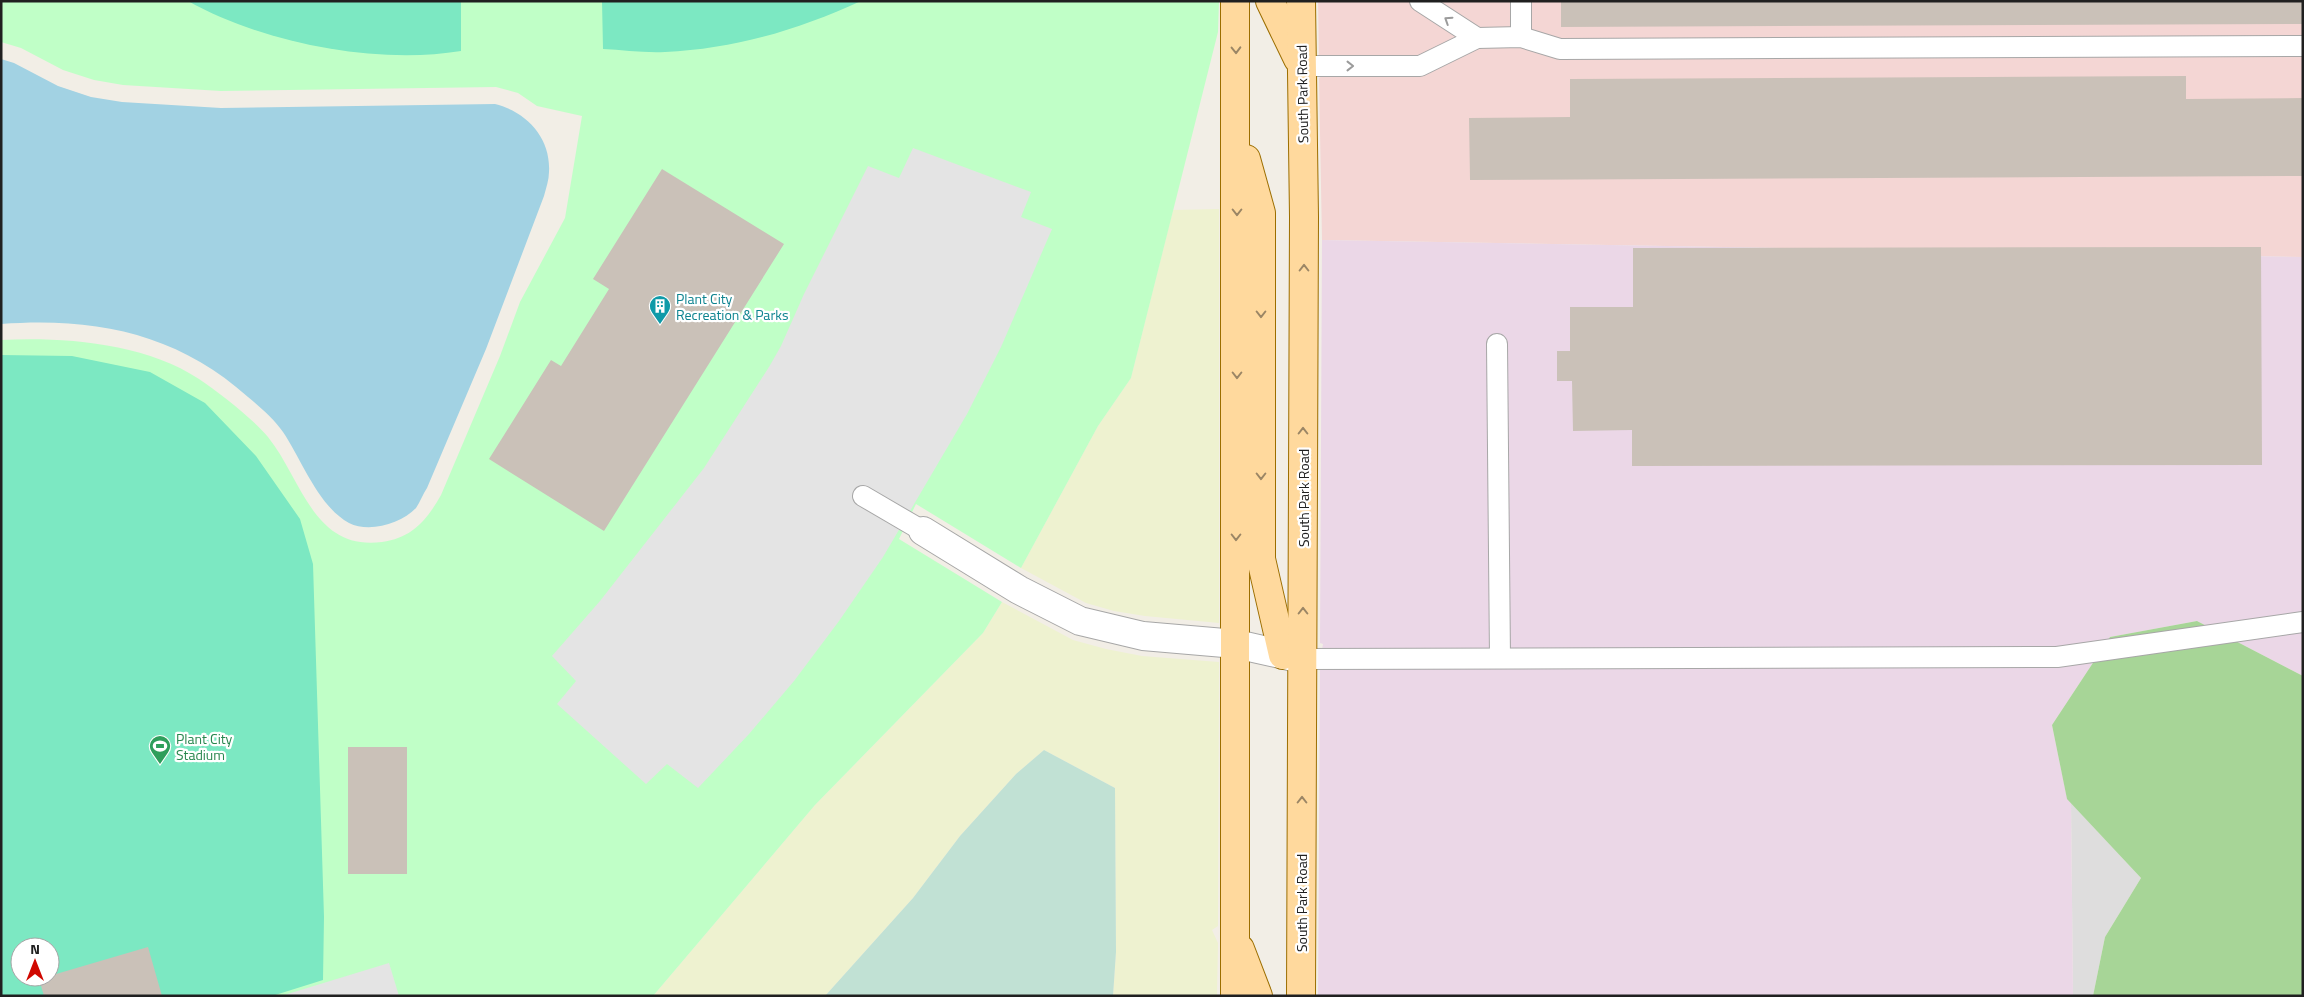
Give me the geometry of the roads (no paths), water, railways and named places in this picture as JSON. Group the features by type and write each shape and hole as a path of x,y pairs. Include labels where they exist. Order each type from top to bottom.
{"main road":[{"path":"1235,1 1237,129 1235,996"},
{"path":"1270,1 1301,66"},
{"name":"South Park Road","path":"1301,1 1304,217 1293,657 1301,996"},
{"path":"1237,129 1261,213 1261,559 1293,657"},
{"path":"1235,939 1258,996"}],"street":[{"path":"923,531 1019,590 1080,622 1143,636 1236,644 1293,657"}],"lane":[{"path":"1420,1 1477,38"},
{"path":"1521,1 1521,37"},
{"path":"1301,66 1420,66 1477,38 1521,37 1560,49 2303,46"},
{"path":"1498,344 1500,658"},
{"path":"864,496 923,531"},
{"path":"1293,657 2057,657 2303,622"}],"water":[{"path":"1,59 14,63 58,86 91,97 122,102 221,108 495,104 517,113 535,128 546,148 549,160 549,172 544,196 486,349 427,488 416,508 410,514 393,522 375,527 357,526 349,523 328,506 283,432 267,413 221,375 193,358 163,344 133,334 69,323 1,324"}],"place":[{"name":"Plant City Recreation & Parks","path":"660,325"},
{"name":"Plant City Stadium","path":"160,765"}]}
